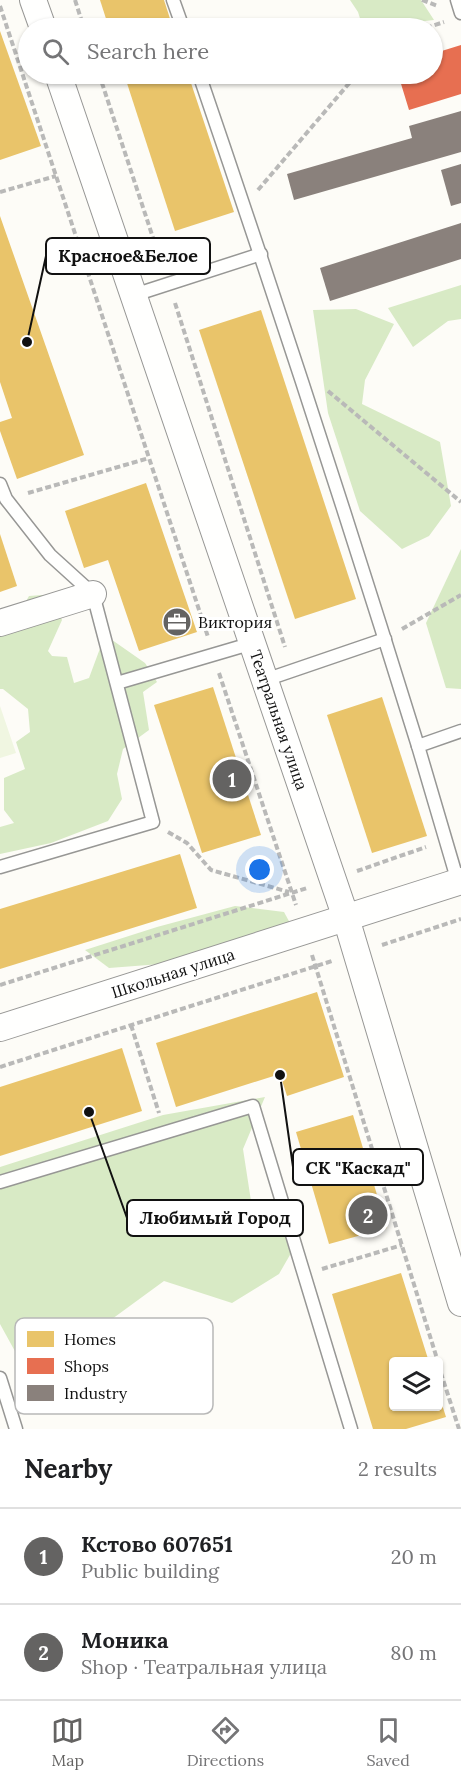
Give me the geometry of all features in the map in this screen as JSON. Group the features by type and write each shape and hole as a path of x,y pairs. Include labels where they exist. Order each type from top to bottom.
{"street":[{"path":"33,0 39,18"},
{"name":"Театральная улица","path":"61,84 346,918 461,1303"},
{"path":"0,623 93,594"},
{"name":"Школьная улица","path":"0,1028 459,881"}],"lane":[{"path":"173,0 179,18"},
{"path":"457,0 461,13"},
{"path":"202,84 261,254 385,639 459,881"},
{"path":"134,295 261,254"},
{"path":"0,484 6,499 50,555 93,594 153,822 0,867"},
{"path":"265,680 385,639"},
{"path":"117,683 253,643"},
{"path":"418,746 461,731"},
{"path":"0,1182 253,1106 351,1429"},
{"path":"0,1378 16,1429"}],"path":[{"path":"75,0 81,18"},
{"path":"0,6 18,61"},
{"path":"26,84 304,931 436,1357"},
{"path":"102,84 293,671"},
{"path":"244,206 348,84"},
{"path":"0,192 56,176"},
{"path":"297,366 461,502"},
{"path":"6,499 148,458"},
{"path":"385,639 461,595"},
{"path":"153,822 187,843 211,870 291,892"},
{"path":"0,985 333,879 446,840"},
{"path":"357,859 360,870"},
{"path":"0,1067 461,919"},
{"path":"131,1025 165,1133"},
{"path":"304,1275 402,1245"},
{"path":"443,1379 459,1429"}],"green space":[{"path":"350,0 421,0 433,18 360,18"},
{"path":"461,285 461,319 448,321 413,347 388,308"},
{"path":"356,309 394,324 365,380 362,404 440,442 451,506 429,536 402,549 360,511 328,413 313,310"},
{"path":"461,549 461,689 446,688 426,623"},
{"path":"42,595 55,602 62,620 48,651 52,656 67,657 74,683 89,678 105,635 145,663 157,682 143,692 149,730 123,749 117,774 122,799 108,821 51,843 0,854 0,827 14,823 4,810 4,778 25,769 16,742 30,732 28,709 0,689 0,630 14,623 29,596"},
{"path":"0,706 16,753 0,758"},
{"path":"235,906 284,912 290,923 161,964 109,968 85,950 157,927"},
{"path":"265,1097 243,1149 253,1214 302,1234 279,1274 232,1303 164,1281 113,1318 15,1318 15,1351 0,1324 0,1167 163,1115"}],"building: Homes":[{"path":"100,0 164,0 170,18 106,18"},
{"path":"0,31 41,146 0,160"},
{"path":"127,84 191,84 234,212 175,231"},
{"path":"0,216 84,455 17,479 0,431 0,422 12,418 0,382"},
{"path":"261,310 356,599 295,619 199,330"},
{"path":"146,483 197,632 139,651 108,560 84,568 65,511"},
{"path":"0,534 17,586 0,592"},
{"path":"213,687 261,835 202,853 154,705"},
{"path":"382,697 427,836 372,853 327,715"},
{"path":"180,854 197,908 0,969 0,909"},
{"path":"317,992 344,1077 287,1096 280,1074 176,1107 156,1043"},
{"path":"122,1048 142,1111 0,1156 0,1087"},
{"path":"353,1115 387,1228 329,1244 296,1132"},
{"path":"401,1273 427,1357 389,1357 389,1411 443,1411 443,1408 446,1417 406,1429 373,1429 332,1294"}],"building: Shops":[{"path":"461,45 461,94 409,110 401,84 443,84 443,51"}],"building: Industry":[{"path":"461,111 461,152 294,200 287,174 412,138 409,126"},
{"path":"461,164 461,203 451,206 441,170"},
{"path":"461,223 461,259 330,301 320,268"}],"place":[{"name":"Красное&Белое","path":"27,342"},
{"name":"Виктория","path":"177,622"},
{"name":"Кстово 607651","path":"232,779"},
{"name":"СК \"Каскад\"","path":"280,1075"},
{"name":"Любимый Город","path":"89,1112"},
{"name":"Моника","path":"368,1215"}]}
